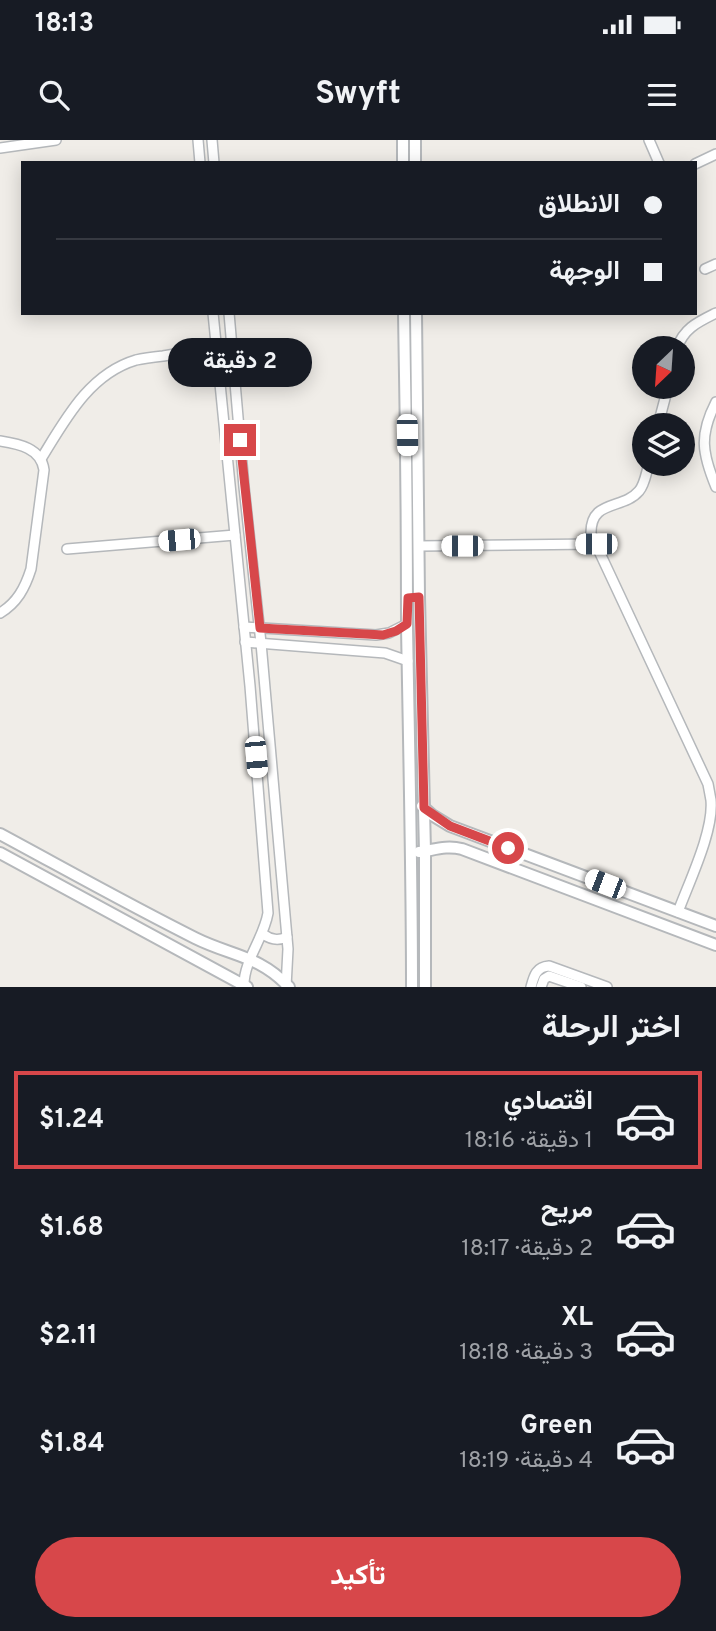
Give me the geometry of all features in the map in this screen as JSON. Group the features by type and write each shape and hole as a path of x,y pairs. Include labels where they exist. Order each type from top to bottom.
{"street":[{"path":"0,148 56,140"},
{"path":"198,140 200,161"},
{"path":"212,140 214,161"},
{"path":"403,140 403,161"},
{"path":"415,140 415,161"},
{"path":"649,140 658,161"},
{"path":"697,163 716,154"},
{"path":"705,269 716,264"},
{"path":"683,336 700,320 716,313"},
{"path":"0,853 245,986 245,974 263,934 268,902 213,315"},
{"path":"229,315 287,937 287,986"},
{"path":"404,315 413,598 424,808 425,987"},
{"path":"412,987 407,624 419,546 416,315"},
{"path":"41,458 84,394 117,369 136,360 216,348"},
{"path":"716,402 709,415 704,448 706,464 716,487"},
{"path":"0,441 33,451 41,458 44,470 26,584 18,598 0,613"},
{"path":"645,476 636,495 602,510 594,518 591,534 708,784 711,802 706,838 678,912"},
{"path":"67,549 235,535"},
{"path":"419,546 596,544"},
{"path":"244,627 376,635 390,633 407,624"},
{"path":"245,642 385,653 408,661"},
{"path":"410,797 450,826 716,926"},
{"path":"0,834 198,939 267,967 287,986"},
{"path":"412,853 444,847 462,849 716,944"},
{"path":"263,934 277,940 287,937"},
{"path":"531,987 537,971 549,966 607,987"},
{"path":"537,971 542,983"},
{"path":"542,983 547,976 552,976 581,987"}],"route":[{"path":"240,440 260,628 383,635 407,624 408,598 419,597 424,808 450,826 508,848"}]}
